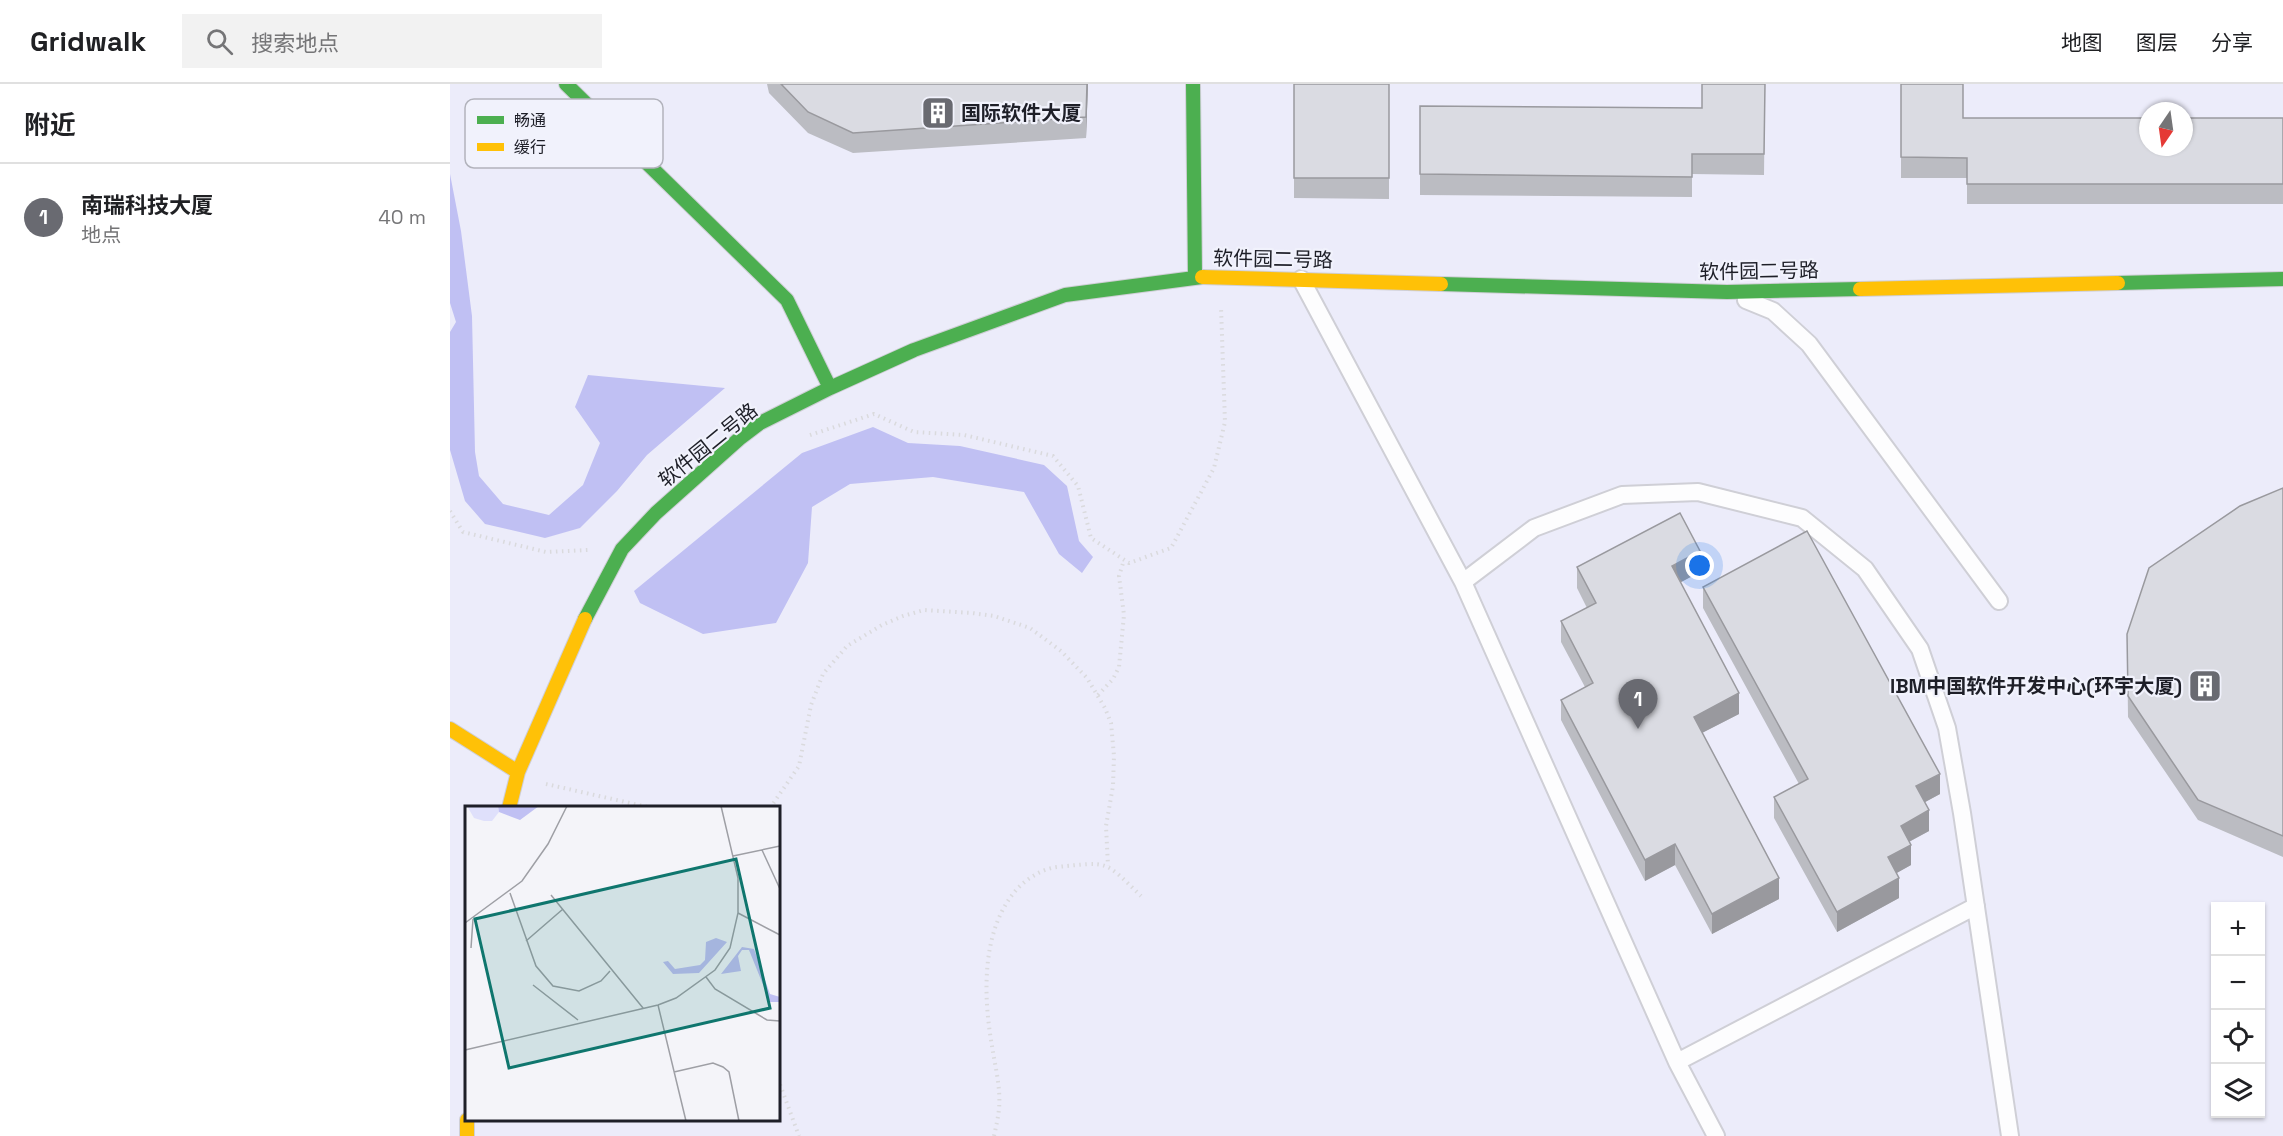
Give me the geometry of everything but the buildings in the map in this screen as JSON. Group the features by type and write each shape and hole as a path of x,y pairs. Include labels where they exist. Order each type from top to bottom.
{"street":[{"path":"566,84 581,99"},
{"path":"1193,84 1196,277"},
{"path":"652,168 788,300 830,388"},
{"name":"软件园二号路","path":"509,806 518,772 578,633 622,549 656,513 760,423 914,350 1065,295 1196,277 1727,292 2283,279"},
{"path":"450,729 518,772"}],"lane":[{"path":"1301,279 1463,582 1677,1062 1716,1136"},
{"path":"1727,292 1773,311 1809,344 1999,602"},
{"path":"1463,582 1534,528 1622,495 1698,492 1802,518 1864,569 1920,649 1947,728 2010,1136"},
{"path":"1677,1062 1976,906"}],"path":[{"path":"807,436 874,414 914,432 964,435 1053,456 1078,486 1091,538 1129,563 1171,548 1214,468 1225,422 1220,277"},
{"path":"450,512 463,532 546,552 622,549"},
{"path":"1098,695 1113,679 1119,667 1124,615 1119,576 1124,560"},
{"path":"771,806 799,766 811,705 823,674 847,646 864,634 903,616 924,610 994,616 1030,628 1061,651 1098,695 1111,723 1114,740 1114,773 1106,826 1108,866"},
{"path":"518,772 545,783 648,806"},
{"path":"994,1136 999,1108 996,1063 987,1008 987,979 992,939 1006,902 1026,880 1049,868 1092,862 1108,866 1141,896"},
{"path":"780,1084 799,1136"}],"shaded area":[{"path":"450,84 2283,84 2283,1136 450,1136"}],"water":[{"path":"450,174 461,231 472,316 475,452 479,476 503,504 549,515 583,485 600,443 575,407 588,375 725,388 647,455 617,491 580,528 545,538 485,524 465,501 450,450 450,332 456,322 450,303"},
{"path":"873,427 908,443 960,446 1044,465 1067,486 1079,541 1093,557 1082,573 1059,554 1024,492 933,477 850,484 812,507 808,563 776,623 703,634 640,603 634,591 802,453"}],"traffic: fast":[{"path":"566,84 581,99"},
{"path":"1193,84 1195,277"},
{"path":"652,168 787,300 830,388"},
{"path":"585,619 622,549 656,513 760,423 914,350 1065,295 1202,277"},
{"path":"2118,283 2283,279"},
{"path":"1441,284 1727,292 1860,289"}],"traffic: slow":[{"path":"1202,277 1441,284"},
{"path":"1860,289 2118,283"},
{"path":"510,806 518,772 585,619"},
{"path":"450,729 518,772"},
{"path":"467,1121 467,1136"}],"place":[{"name":"国际软件大厦","path":"938,113"},
{"name":"IBM中国软件开发中心(环宇大厦)","path":"2205,686"},
{"name":"南瑞科技大厦","path":"1638,729"}]}
